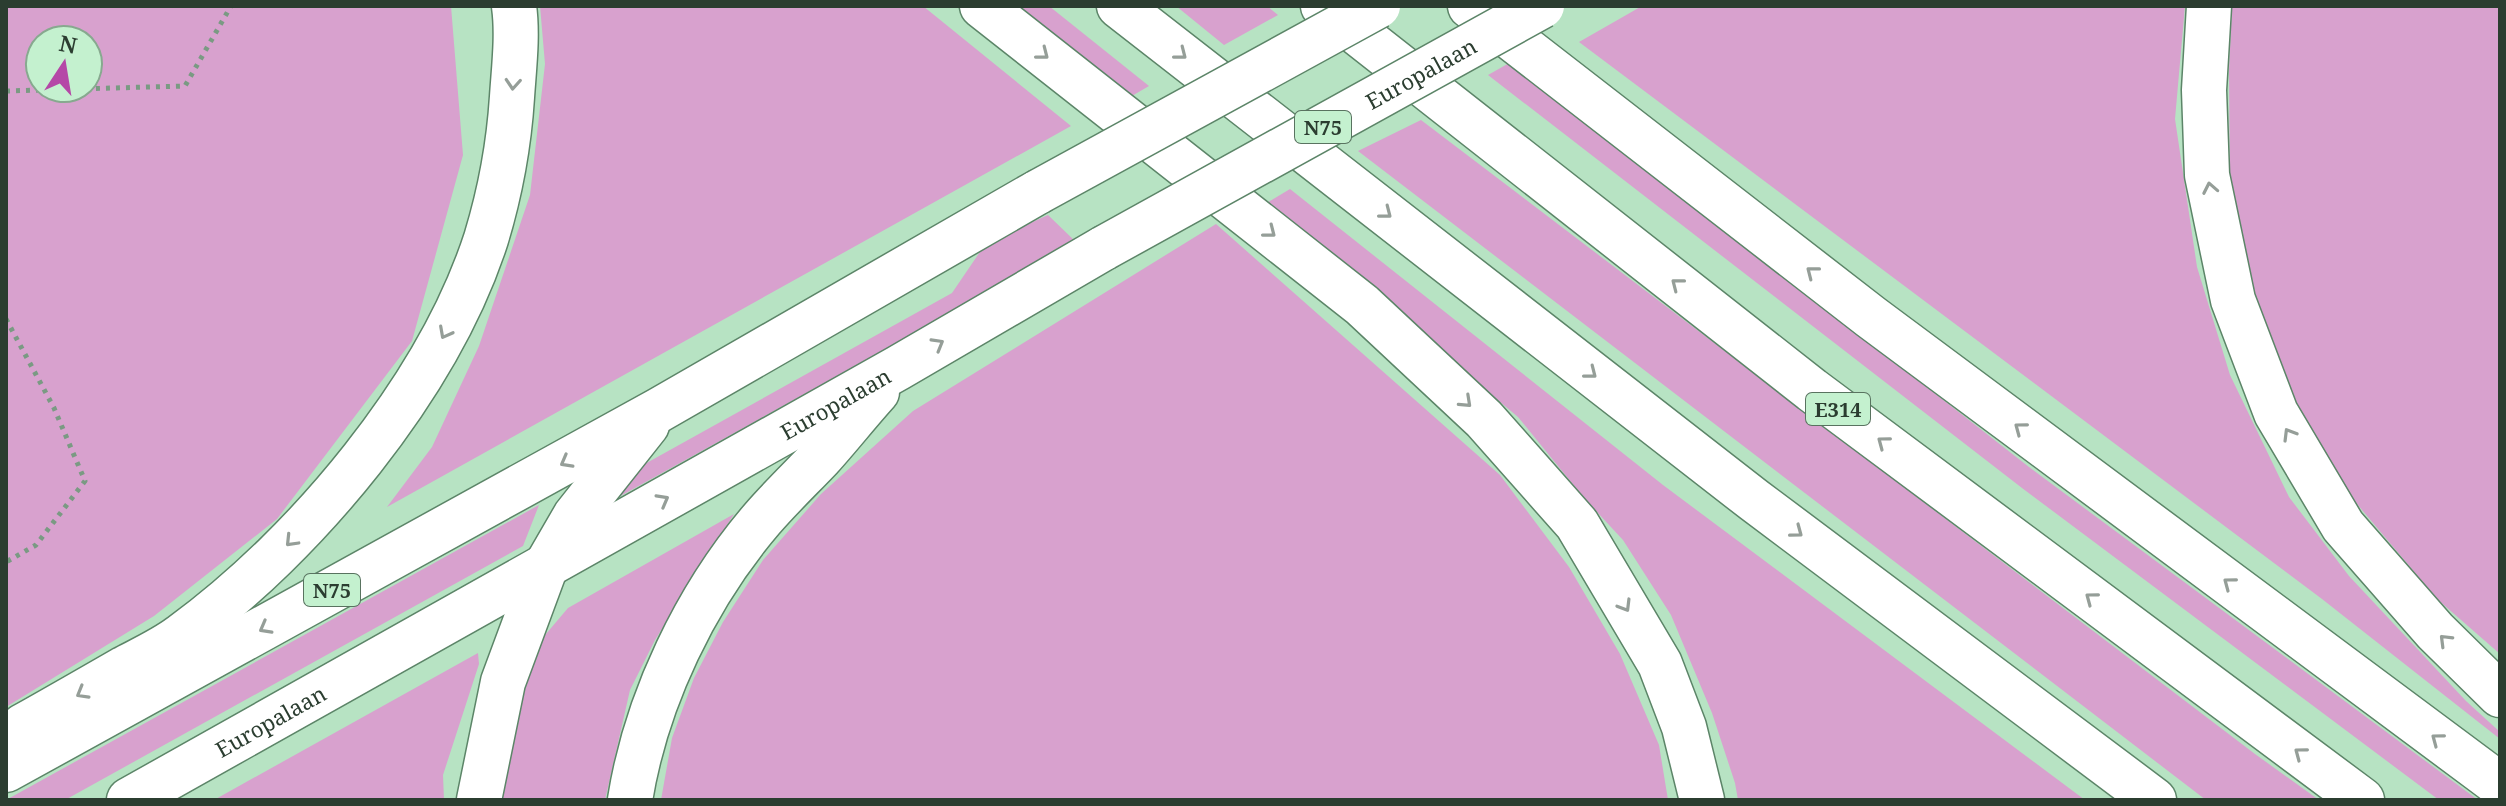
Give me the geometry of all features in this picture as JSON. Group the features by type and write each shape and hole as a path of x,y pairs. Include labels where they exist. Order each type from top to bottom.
{"highway":[{"path":"6,742 23,726 179,638 230,598 287,545 336,492 378,438 445,334 467,289 486,238 510,135 514,6"},
{"path":"982,6 1362,305 1484,419 1577,524 1660,664 1684,727 1702,800"},
{"path":"1119,6 1741,490 2154,800"},
{"name":"E314","path":"1323,6 1812,390 2362,800"},
{"name":"N75","path":"6,770 659,410 1038,192 1378,6"},
{"path":"1470,6 1871,317 2500,785"},
{"name":"Europalaan","path":"129,800 898,368 1104,248 1542,6"},
{"path":"2209,6 2204,90 2207,175 2233,300 2276,413 2343,526 2435,631 2500,695"},
{"path":"630,800 637,759 658,699 683,640 709,591 761,520 898,368"},
{"path":"479,800 503,682 546,566 575,516 659,410"}],"path":[{"path":"6,91 185,86 231,6"},
{"path":"6,319 54,408 85,481 36,545 6,562"}],"shaded area":[{"path":"6,6 451,6 463,155 412,341 277,519 154,616 6,707"},
{"path":"540,6 923,6 1071,126 387,507 432,447 479,346 530,195 545,64"},
{"path":"1008,6 1049,6 1149,86 1125,100"},
{"path":"1176,6 1267,6 1278,15 1224,45"},
{"path":"1642,6 2185,6 2175,119 2197,267 2230,375 2289,497 2349,576 2466,701 2500,732 2500,739 2322,599 1579,42"},
{"path":"2232,6 2500,6 2500,654 2437,599 2352,498 2285,384 2252,285 2230,177"},
{"path":"1511,62 2029,467 2478,800 2439,800 2022,488 1488,75"},
{"path":"1421,120 2319,800 2206,800 1358,151"},
{"path":"1290,189 1663,485 2085,800 1738,800 1712,713 1671,615 1623,540 1518,417 1265,204"},
{"path":"1048,215 1077,243 615,499 625,475 952,293 986,243"},
{"path":"1216,224 1500,475 1569,567 1620,654 1659,745 1668,800 661,800 672,738 694,678 723,622 763,560 821,494 913,411"},
{"path":"539,505 523,546 65,800 6,800"},
{"path":"734,514 655,640 630,690 605,800 502,800 514,723 540,641 568,608"},
{"path":"478,653 479,664 443,775 444,800 214,800"}]}
